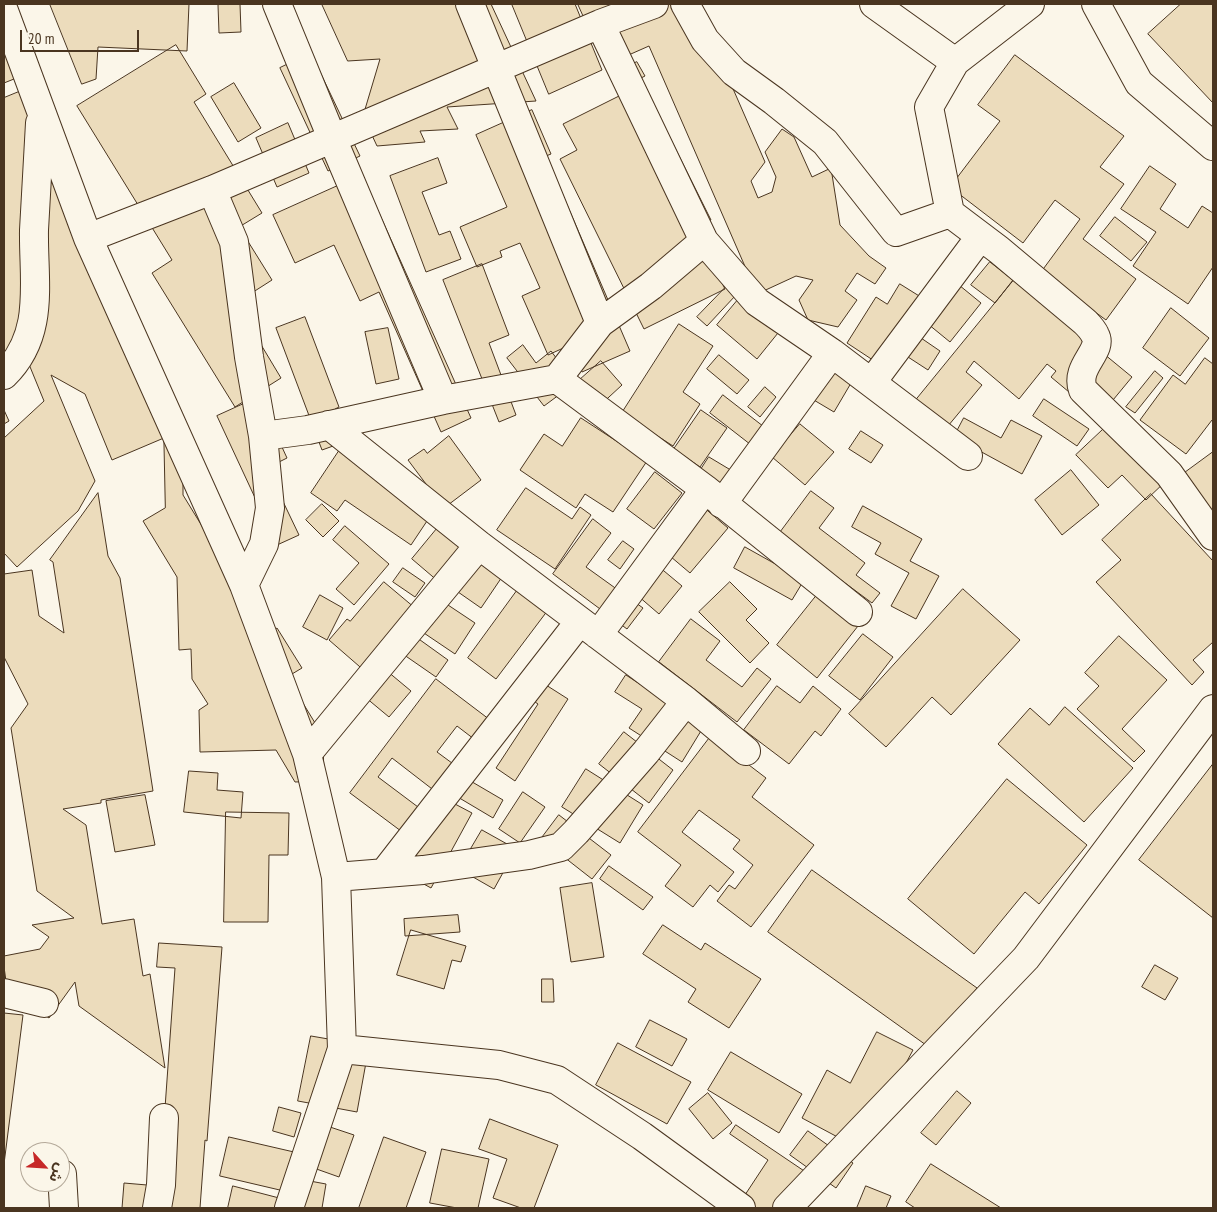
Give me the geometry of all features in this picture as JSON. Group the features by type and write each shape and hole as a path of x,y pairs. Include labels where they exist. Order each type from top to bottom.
{"street":[{"path":"277,4 444,400"},
{"path":"470,4 600,323"},
{"path":"88,238 212,190 496,67 654,4"},
{"path":"685,4 705,40 734,72 825,142 896,232 950,213"},
{"path":"874,4 955,62"},
{"path":"1030,4 955,62 929,107 950,213 999,250 1085,322 1096,335 1096,347 1080,382 1083,390 1168,474 1213,536"},
{"path":"1096,4 1139,83 1213,146"},
{"path":"4,11 88,238 244,585 307,754 336,877 342,1049 289,1208"},
{"path":"600,24 704,241 757,302 832,352 968,456"},
{"path":"4,375 20,354 31,327 36,300 34,232 41,111"},
{"path":"212,190 234,242 249,357 263,436 270,508 264,544 244,585"},
{"path":"872,382 980,237"},
{"path":"263,436 308,430 444,400 558,380 600,323 651,286 704,241"},
{"path":"384,873 589,628 713,497 832,352"},
{"path":"558,380 713,497 858,612"},
{"path":"329,425 479,545 686,701 746,751"},
{"path":"307,754 479,545"},
{"path":"336,877 486,862 561,847 633,767 686,701"},
{"path":"787,1208 1026,958 1213,709"},
{"path":"4,993 44,1003"},
{"path":"342,1049 499,1065 557,1080 642,1136 741,1208"},
{"path":"157,1208 161,1185 164,1118"},
{"path":"63,1192 64,1208"}],"building":[{"path":"50,4 189,4 187,51 98,47 96,79 82,84"},
{"path":"240,4 241,32 219,33 218,5"},
{"path":"322,4 491,4 536,101 447,107 458,129 420,131 425,142 377,146 363,116 380,59 348,61"},
{"path":"512,4 575,4 602,70 549,94"},
{"path":"578,4 696,4 765,162 751,181 758,198 772,192 776,177 765,152 782,129 794,137 812,177 831,168 840,225 869,256 886,268 875,284 857,273 845,291 857,300 838,327 808,320 799,300 813,280 796,276 757,294 649,46 615,61 589,29"},
{"path":"1181,4 1213,4 1213,103 1148,34"},
{"path":"4,12 29,73 4,83"},
{"path":"176,45 206,94 194,102 262,213 239,227 272,280 236,303 281,378 235,407 152,273 172,260 77,106"},
{"path":"311,53 360,156 328,171 280,68"},
{"path":"1015,55 1124,136 1100,167 1124,184 1083,239 1136,279 1106,320 1041,272 1080,219 1055,200 1023,243 950,187 1000,121 978,105"},
{"path":"637,62 645,76 625,86 664,126 711,220 695,228 725,289 644,329 560,159 577,150 563,124 623,94 613,73"},
{"path":"234,83 261,128 238,142 211,97"},
{"path":"26,89 178,432 112,460 85,394 51,375 95,481 78,511 17,567 4,553 4,438 44,401 26,357 4,366 4,98"},
{"path":"532,110 551,154 546,156 630,351 582,372 570,345 548,355 522,296 540,288 520,243 500,251 502,257 477,267 460,227 507,207 476,135"},
{"path":"288,123 309,173 277,187 256,138"},
{"path":"438,158 447,183 422,192 439,235 450,231 461,259 426,272 390,176"},
{"path":"1150,166 1176,184 1160,209 1188,228 1202,206 1213,213 1213,267 1188,304 1133,266 1156,232 1121,209"},
{"path":"362,175 471,418 441,432 379,292 360,301 334,245 295,263 273,215"},
{"path":"1115,217 1147,242 1131,261 1100,236"},
{"path":"990,262 1013,280 995,303 971,285"},
{"path":"482,264 509,335 489,343 516,415 499,422 443,280"},
{"path":"1014,280 1132,377 1099,417 1051,377 1056,371 1047,364 1019,399 974,361 966,372 982,385 948,426 916,400"},
{"path":"900,284 932,304 888,370 847,343 876,297 887,304"},
{"path":"959,285 981,303 950,342 928,324"},
{"path":"727,286 736,295 707,326 697,317"},
{"path":"742,295 782,328 757,359 717,325"},
{"path":"1171,308 1209,338 1180,376 1143,348"},
{"path":"305,317 339,407 335,409 347,441 322,450 276,328"},
{"path":"679,324 713,346 683,392 700,404 673,446 622,413"},
{"path":"388,328 399,379 376,384 365,332"},
{"path":"921,338 940,351 928,370 908,357"},
{"path":"523,345 536,363 551,351 575,383 544,406 507,358"},
{"path":"719,355 749,380 737,394 707,369"},
{"path":"1205,358 1213,364 1213,421 1186,454 1140,420 1173,375 1185,384"},
{"path":"821,359 854,378 834,412 802,393"},
{"path":"601,361 622,385 596,409 574,385"},
{"path":"1155,371 1163,378 1135,413 1126,407"},
{"path":"765,387 776,397 760,417 748,407"},
{"path":"723,395 777,437 764,455 710,413"},
{"path":"259,397 287,458 267,468 299,535 277,545 217,416"},
{"path":"1044,399 1089,429 1077,446 1033,416"},
{"path":"4,410 9,421 4,424"},
{"path":"701,410 727,428 700,467 674,449"},
{"path":"581,418 647,461 613,512 585,494 576,508 520,470 544,434 562,446"},
{"path":"964,418 1001,438 1011,420 1042,436 1022,474 954,437"},
{"path":"1110,423 1166,481 1146,500 1122,475 1108,488 1076,455"},
{"path":"800,424 834,452 805,485 772,457"},
{"path":"861,431 883,445 871,463 849,449"},
{"path":"164,435 183,466 183,495 268,634 277,628 302,668 287,677 323,736 324,781 295,782 276,750 200,752 199,710 208,704 192,679 191,649 179,650 177,577 143,521 165,508"},
{"path":"449,436 481,480 444,508 408,460 424,449 427,453"},
{"path":"339,451 431,515 411,545 345,500 337,511 311,493"},
{"path":"1213,452 1213,524 1179,477"},
{"path":"709,457 739,475 729,493 698,474"},
{"path":"1071,470 1099,505 1062,535 1035,500"},
{"path":"655,472 682,493 654,529 627,509"},
{"path":"526,488 572,519 580,507 591,515 555,569 497,530"},
{"path":"811,491 834,508 819,528 865,563 856,575 880,593 872,603 779,534"},
{"path":"98,493 108,556 120,578 153,791 101,800 101,803 63,809 86,825 102,924 134,919 143,976 150,974 165,1068 79,1006 75,982 49,1018 7,988 4,967 4,956 40,949 49,937 32,925 74,918 37,891 11,728 28,704 4,657 4,574 32,570 39,616 64,633 53,562 50,560"},
{"path":"688,494 728,528 690,573 651,540"},
{"path":"1151,494 1213,561 1213,642 1193,660 1204,672 1192,685 1096,582 1121,560 1102,540"},
{"path":"322,504 339,521 323,537 306,520"},
{"path":"863,506 922,539 910,561 939,576 916,619 891,606 909,573 875,554 881,543 852,527"},
{"path":"593,519 611,533 586,567 643,608 627,629 553,574"},
{"path":"440,525 467,547 439,582 412,559"},
{"path":"345,526 389,564 354,605 336,589 359,563 333,540"},
{"path":"623,541 634,549 620,569 608,560"},
{"path":"745,547 804,580 792,600 734,568"},
{"path":"470,552 504,574 481,608 448,585"},
{"path":"646,556 682,586 659,614 623,583"},
{"path":"403,568 425,583 415,597 393,582"},
{"path":"384,582 415,608 367,673 329,640 347,619 350,621"},
{"path":"730,582 757,609 746,620 769,643 750,663 699,612"},
{"path":"519,588 548,610 496,679 468,658"},
{"path":"963,589 1020,640 951,715 932,697 886,747 849,714"},
{"path":"320,595 343,608 327,640 303,627"},
{"path":"817,595 858,626 817,678 777,645"},
{"path":"436,597 475,623 455,654 415,627"},
{"path":"691,619 720,641 706,660 742,687 757,668 771,679 737,722 659,662"},
{"path":"409,632 448,660 436,677 397,650"},
{"path":"863,634 893,657 860,700 829,676"},
{"path":"1119,636 1167,680 1122,729 1145,751 1134,762 1077,709 1099,686 1085,673"},
{"path":"381,666 411,691 389,717 359,692"},
{"path":"626,675 704,726 682,762 629,728 642,709 615,692"},
{"path":"535,678 568,699 515,781 496,768 538,704 525,695"},
{"path":"436,679 502,729 487,749 457,726 437,752 456,766 436,792 392,758 378,777 430,816 413,840 350,793"},
{"path":"777,686 800,703 813,686 841,709 821,736 815,731 789,764 744,730"},
{"path":"1065,707 1133,768 1084,822 998,744 1030,708 1049,725"},
{"path":"624,732 673,770 649,803 599,764"},
{"path":"711,736 766,778 752,797 814,845 751,927 717,901 729,885 735,889 753,865 733,849 740,840 699,810 682,832 734,872 718,892 710,885 693,907 665,886 681,865 638,832"},
{"path":"1213,764 1213,918 1139,860"},
{"path":"586,769 643,805 620,843 562,807"},
{"path":"189,771 218,773 217,790 243,792 241,818 184,812"},
{"path":"462,776 503,800 493,818 451,793"},
{"path":"1007,779 1087,845 1039,904 1025,892 974,954 908,899"},
{"path":"523,792 545,807 520,843 499,829"},
{"path":"145,795 155,845 115,852 106,801"},
{"path":"438,795 472,813 431,888 400,871"},
{"path":"226,812 289,813 288,855 269,855 268,922 224,922"},
{"path":"559,815 611,855 592,879 541,839"},
{"path":"482,830 516,849 494,889 459,869"},
{"path":"609,866 653,897 643,910 600,879"},
{"path":"812,870 977,988 933,1050 768,932"},
{"path":"592,883 604,957 571,962 560,888"},
{"path":"458,915 460,932 405,936 404,919"},
{"path":"663,925 701,950 705,943 761,979 729,1028 688,1002 696,989 643,954"},
{"path":"411,930 466,946 461,962 452,960 444,989 397,975"},
{"path":"159,943 222,947 200,1208 122,1208 124,1183 170,1187 163,1136 175,968 157,967"},
{"path":"1155,965 1178,978 1165,1000 1142,987"},
{"path":"542,979 553,979 554,1002 542,1002"},
{"path":"4,1013 23,1015 4,1164"},
{"path":"650,1020 687,1039 672,1066 636,1047"},
{"path":"877,1032 913,1050 860,1149 802,1118 827,1070 850,1083"},
{"path":"311,1036 369,1046 357,1112 298,1101"},
{"path":"618,1043 691,1082 667,1124 596,1085"},
{"path":"731,1052 802,1094 779,1133 708,1090"},
{"path":"957,1091 971,1103 936,1145 921,1133"},
{"path":"708,1093 732,1123 713,1139 689,1109"},
{"path":"279,1107 301,1113 294,1137 273,1131"},
{"path":"490,1119 558,1145 534,1208 521,1208 493,1198 507,1159 479,1149"},
{"path":"318,1123 354,1135 339,1177 308,1166"},
{"path":"736,1125 822,1183 805,1208 752,1208 741,1201 768,1160 730,1134"},
{"path":"808,1131 853,1163 836,1188 790,1155"},
{"path":"229,1137 294,1152 284,1191 220,1176"},
{"path":"384,1137 426,1152 406,1208 359,1208"},
{"path":"442,1149 489,1159 478,1208 457,1208 430,1203"},
{"path":"931,1164 1001,1208 915,1208 906,1202"},
{"path":"299,1179 326,1184 322,1208 294,1208"},
{"path":"233,1186 283,1199 280,1208 228,1208"},
{"path":"866,1186 891,1196 886,1208 857,1208"}]}
